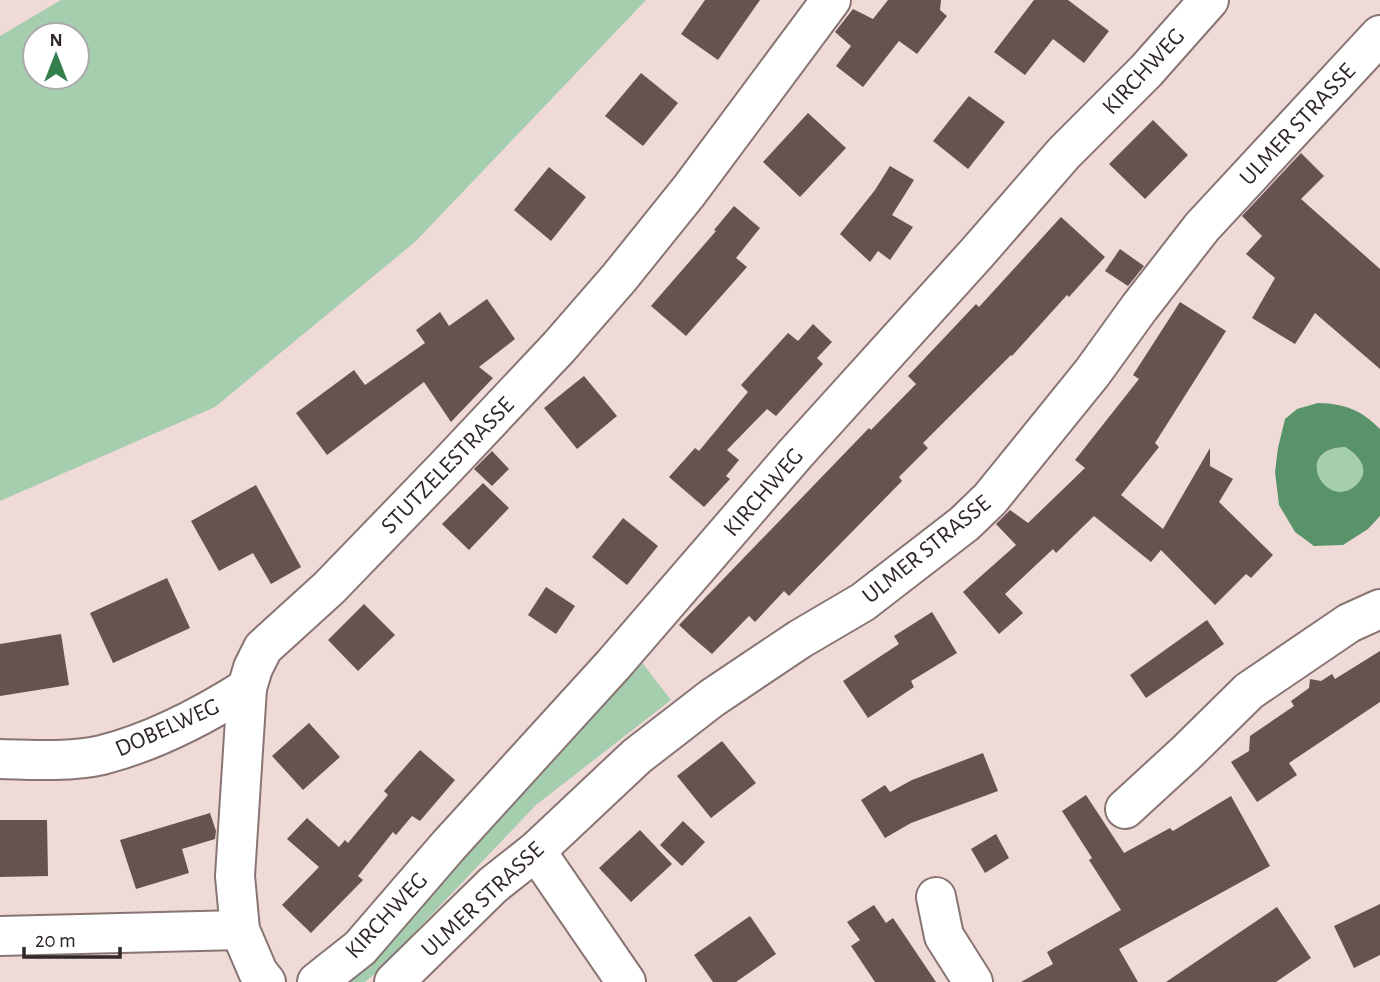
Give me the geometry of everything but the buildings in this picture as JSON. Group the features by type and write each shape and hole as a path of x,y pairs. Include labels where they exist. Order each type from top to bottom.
{"street":[{"name":"STUTZELESTRASSE","path":"266,982 258,972 240,930 235,876 247,688 263,648 329,588 446,467 619,278 688,191 831,0"},
{"name":"KIRCHWEG","path":"317,982 360,948 613,664 796,453 1065,153 1155,61 1209,0"},
{"name":"ULMER STRASSE","path":"394,982 493,885 536,851 637,756 712,698 800,639 863,602 964,524 990,499 1092,373 1202,227 1380,35"},
{"path":"1125,809 1249,691 1349,623 1380,609"},
{"name":"DOBELWEG","path":"0,759 59,759 100,755 155,737 223,704 247,688"},
{"path":"536,851 626,982"},
{"path":"936,897 944,936 973,982"},
{"path":"0,936 240,930"}],"shaded area":[{"path":"61,0 646,0 415,242 215,407 0,501 0,36 21,24 21,91 91,91 91,21 25,21"},
{"path":"1318,403 1344,406 1359,412 1380,429 1380,516 1368,529 1343,545 1314,546 1295,532 1279,505 1275,472 1278,448 1285,419 1297,409","holes":["1345,447 1362,464 1363,475 1355,486 1344,492 1334,491 1319,477 1317,467 1320,457 1329,450"]},
{"path":"1345,447 1359,459 1363,475 1355,486 1344,492 1334,491 1319,477 1317,467 1320,458 1329,451"},
{"path":"637,656 671,700 536,805 365,982 331,982"}]}
